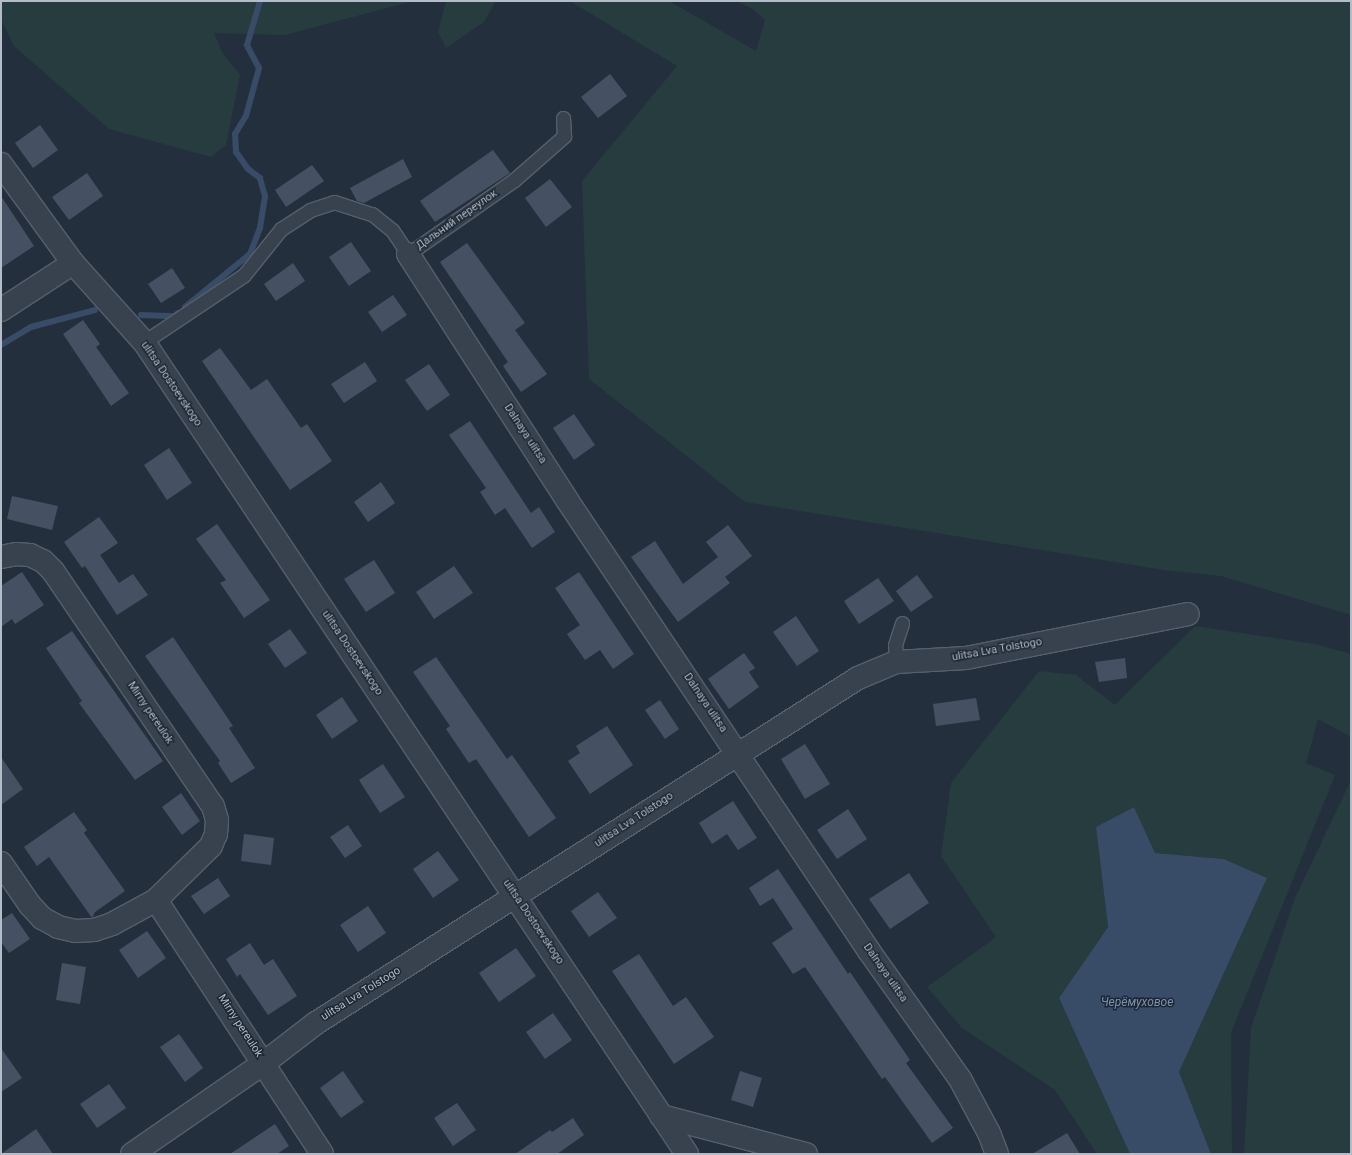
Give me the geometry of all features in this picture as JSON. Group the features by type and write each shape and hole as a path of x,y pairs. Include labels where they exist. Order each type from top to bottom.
{"street":[{"name":"ulitsa Dostoevskogo","path":"1,164 73,263 144,342 687,1154"},
{"name":"Dalnaya ulitsa","path":"408,254 567,500 739,753 869,951 960,1079 989,1133 997,1154"},
{"path":"1,310 73,263"},
{"name":"Mirny pereulok","path":"1,557 16,554 30,555 43,561 53,571 213,806 217,820 216,834 211,846 156,900 112,924 94,930 76,931 58,927 42,918 30,905 1,863"},
{"name":"ulitsa Lva Tolstogo","path":"132,1154 264,1063 316,1023 858,678 896,662 966,658 1188,614"},
{"name":"Mirny pereulok","path":"156,900 264,1063 322,1154"},
{"path":"661,1116 806,1154"}],"lane":[{"name":"Дальний переулок","path":"144,342 244,275 281,228 310,210 334,202 372,214 392,230 408,254 514,180 564,136 563,118"},
{"path":"896,662 894,650 902,623"}],"green space":[{"path":"1,1 413,1 285,35 214,33 223,54 240,75 226,145 211,157 109,129 14,46 1,19"},
{"path":"446,1 496,1 484,22 446,48 438,32"},
{"path":"570,1 669,1 756,51 765,20 753,9 736,1 1351,1 1351,615 1221,576 1164,570 745,502 589,379 582,181 677,66"},
{"path":"1195,626 1315,644 1351,654 1351,737 1318,719 1306,763 1335,775 1231,1033 1232,1154 1211,1154 1179,1072 1267,878 1224,859 1155,853 1134,807 1096,827 1108,927 1059,998 1130,1154 1097,1154 1055,1090 962,1028 927,987 996,937 941,856 951,783 1039,671 1076,675 1115,705"},
{"path":"1351,780 1351,1154 1244,1154 1251,1028 1295,898"}],"water":[{"name":"Черёмуховое","path":"1134,807 1155,853 1224,859 1267,878 1179,1072 1211,1154 1130,1154 1059,998 1108,927 1096,827"}],"building":[{"path":"610,74 627,96 598,118 581,97"},
{"path":"40,125 58,150 33,168 15,143"},
{"path":"493,150 510,173 435,222 420,201"},
{"path":"403,159 412,177 364,203 357,201 350,188"},
{"path":"312,165 324,181 286,207 275,190"},
{"path":"87,173 103,196 69,220 52,197"},
{"path":"550,179 572,207 546,227 525,198"},
{"path":"1,196 34,246 1,268"},
{"path":"351,242 371,271 349,286 329,257"},
{"path":"467,243 525,323 515,330 547,374 521,392 503,366 508,362 440,262"},
{"path":"293,263 305,281 276,301 264,284"},
{"path":"172,268 185,288 161,303 148,284"},
{"path":"393,295 407,315 382,332 368,312"},
{"path":"83,320 100,344 96,347 129,393 111,406 63,334"},
{"path":"220,348 251,390 267,379 301,428 307,424 332,461 290,490 202,361"},
{"path":"365,362 377,381 344,403 331,384"},
{"path":"429,364 450,395 427,411 405,380"},
{"path":"574,414 595,445 574,460 553,428"},
{"path":"470,421 531,513 539,507 555,532 532,548 505,508 495,515 480,492 486,488 449,435"},
{"path":"169,448 192,483 167,500 144,465"},
{"path":"381,482 395,503 368,522 354,502"},
{"path":"12,496 58,506 52,530 7,519"},
{"path":"99,517 118,543 100,555 119,583 133,574 148,595 117,615 85,566 82,568 64,542"},
{"path":"217,524 270,600 244,618 220,583 226,580 196,539"},
{"path":"728,525 752,556 725,577 730,583 678,622 631,557 655,541 683,584 718,557 706,542"},
{"path":"374,560 395,593 366,612 344,579"},
{"path":"454,566 473,593 434,619 416,592"},
{"path":"22,572 44,605 15,624 12,619 1,627 1,586"},
{"path":"579,572 634,654 613,669 600,650 585,660 567,634 580,625 555,588"},
{"path":"917,575 933,597 911,612 896,591"},
{"path":"878,578 894,601 859,624 844,601"},
{"path":"796,616 819,651 797,666 773,632"},
{"path":"290,629 307,653 285,668 268,644"},
{"path":"72,631 163,761 135,780 79,703 82,701 46,648"},
{"path":"173,637 233,726 229,728 255,768 231,783 218,763 220,761 145,656"},
{"path":"744,653 755,668 749,672 759,687 729,709 708,679"},
{"path":"436,657 507,759 512,755 556,818 529,837 476,759 469,763 446,729 450,726 413,672"},
{"path":"1125,658 1127,678 1099,682 1095,662"},
{"path":"342,697 358,721 332,739 316,715"},
{"path":"976,698 980,720 936,726 933,704"},
{"path":"660,700 679,729 665,739 645,710"},
{"path":"607,726 633,765 590,794 568,761 580,753 576,746"},
{"path":"805,744 830,784 805,799 781,759"},
{"path":"1,757 23,789 1,805"},
{"path":"383,764 405,797 380,813 359,780"},
{"path":"181,793 200,821 182,835 162,807"},
{"path":"733,801 757,838 738,850 727,834 712,844 699,823"},
{"path":"848,809 867,839 837,859 817,830"},
{"path":"74,812 87,830 84,833 125,891 95,912 92,918 49,857 37,866 24,847"},
{"path":"348,825 362,846 345,858 330,837"},
{"path":"244,834 274,838 271,865 241,861"},
{"path":"438,851 459,880 433,898 413,869"},
{"path":"778,869 848,974 850,972 910,1060 906,1063 953,1128 932,1143 885,1077 882,1079 805,967 793,974 772,943 793,929 773,898 760,906 749,888"},
{"path":"909,873 929,903 890,929 869,899"},
{"path":"218,878 230,896 204,914 191,896"},
{"path":"598,892 617,918 589,937 571,911"},
{"path":"368,906 386,933 358,952 340,925"},
{"path":"12,913 30,939 9,953 1,942 1,920"},
{"path":"147,931 166,958 138,978 119,950"},
{"path":"250,943 264,965 273,959 297,996 268,1015 240,974 237,977 226,959"},
{"path":"516,948 536,976 499,1002 479,973"},
{"path":"639,954 673,1006 686,997 714,1037 674,1064 612,971"},
{"path":"62,963 86,967 80,1004 56,1000"},
{"path":"553,1013 572,1040 545,1059 526,1032"},
{"path":"179,1034 203,1068 185,1082 160,1047"},
{"path":"1,1048 22,1078 1,1092"},
{"path":"343,1071 364,1102 341,1118 320,1088"},
{"path":"740,1071 762,1078 753,1107 731,1100"},
{"path":"109,1084 126,1108 97,1128 80,1104"},
{"path":"457,1103 476,1130 453,1146 434,1118"},
{"path":"573,1118 584,1135 557,1154 515,1154 550,1130 552,1132"},
{"path":"275,1124 289,1146 277,1154 230,1154"},
{"path":"36,1129 53,1154 1,1154"},
{"path":"1067,1133 1080,1154 1032,1154"}],"waterway":[{"path":"185,307 250,254 260,228 265,196 260,178 248,169 236,152 235,134 246,116 259,68 247,45 260,1"},
{"path":"1,345 31,327 95,310"},
{"path":"141,315 175,316 178,313"}]}
